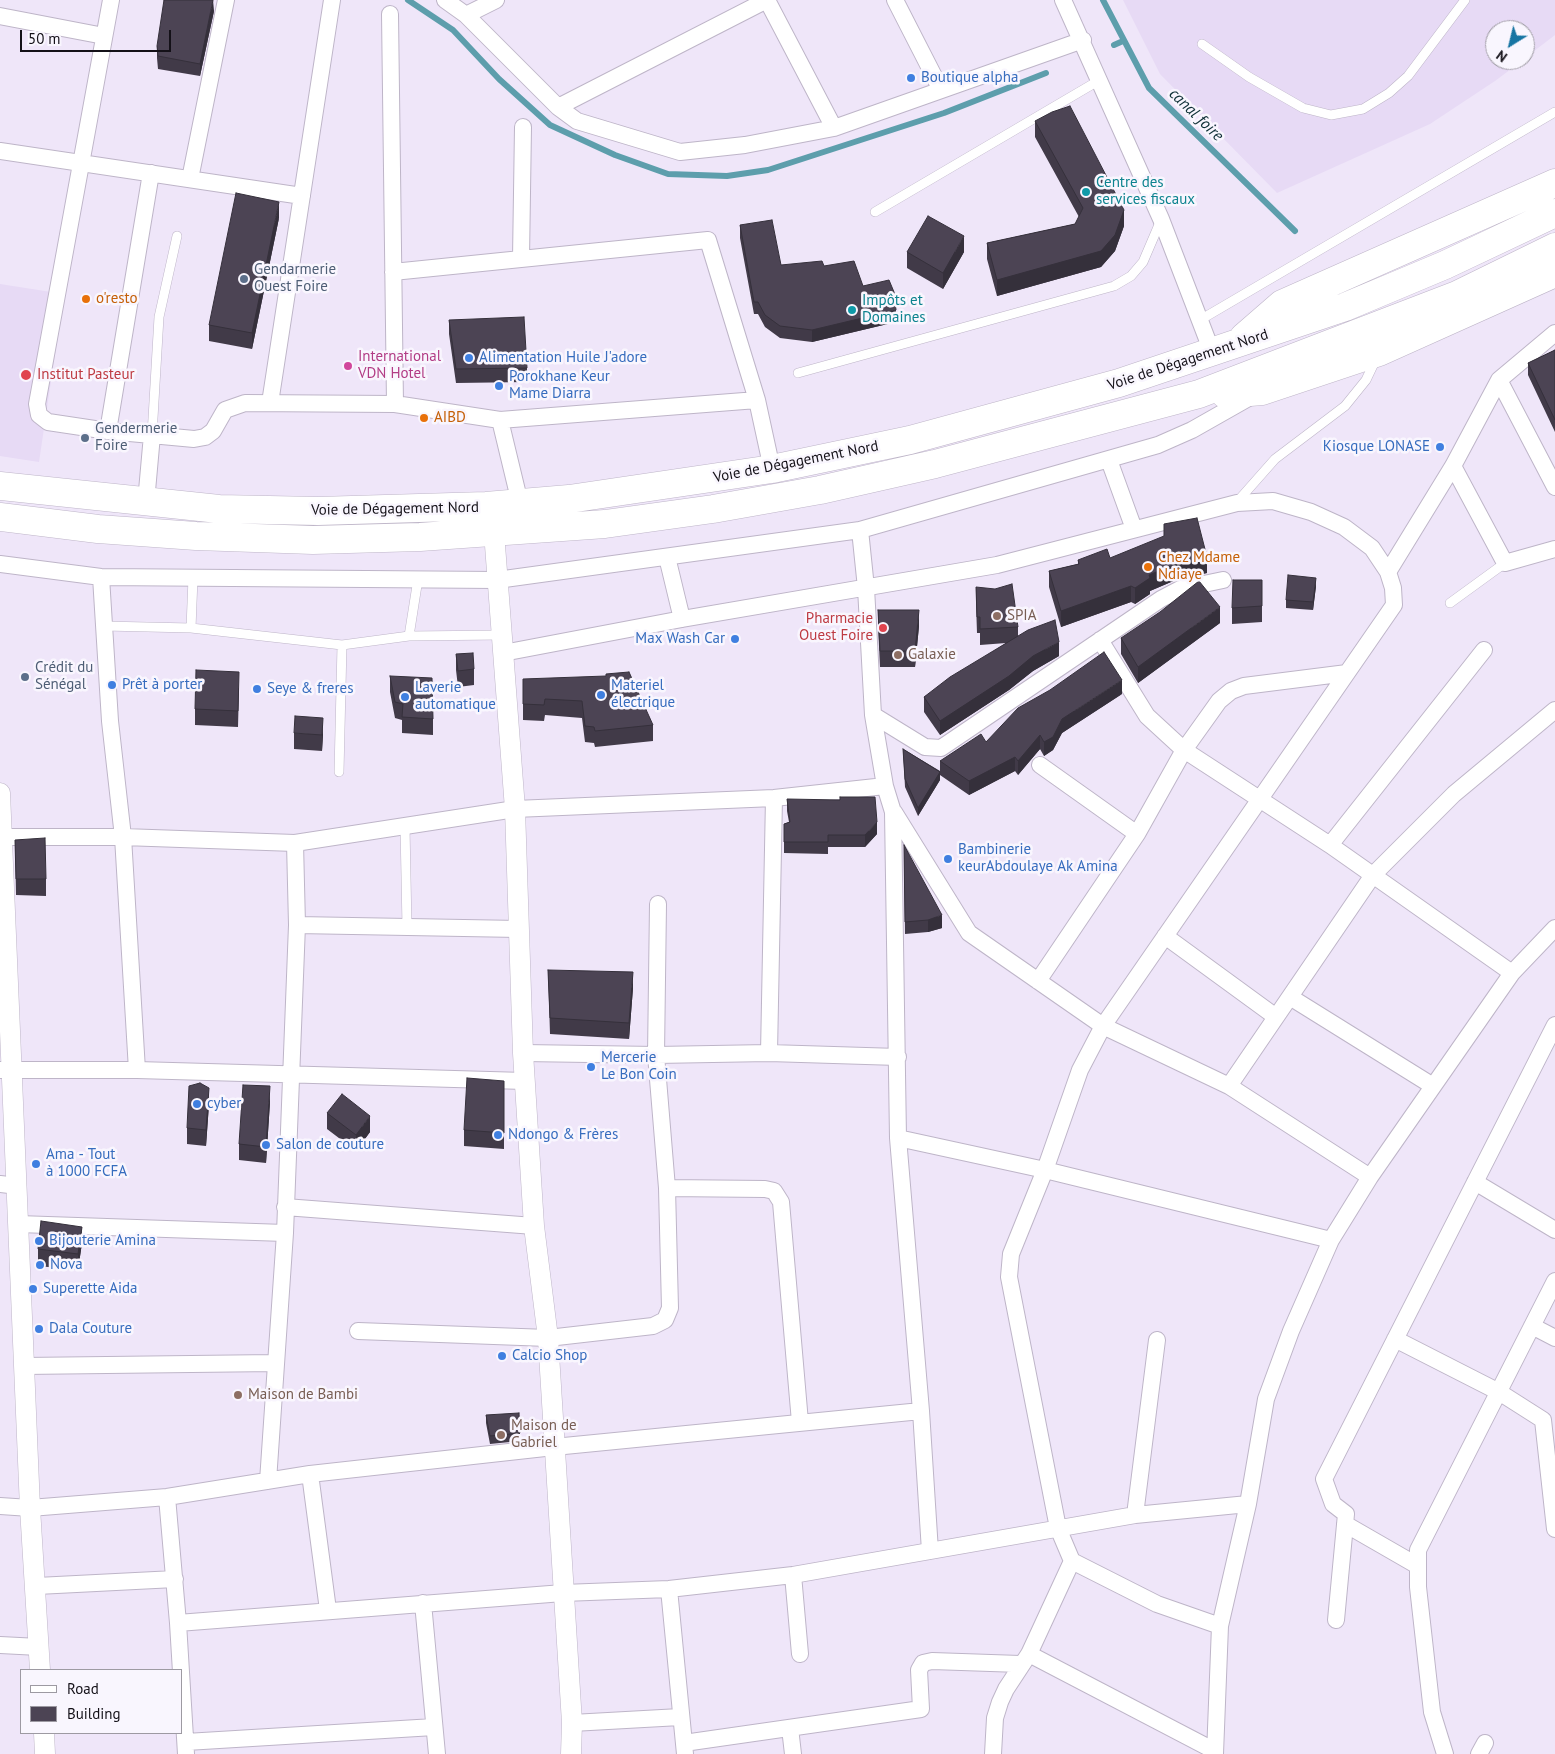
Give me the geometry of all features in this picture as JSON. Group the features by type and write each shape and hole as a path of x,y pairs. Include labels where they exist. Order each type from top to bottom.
{"highway":[{"path":"1238,343 1282,304 1555,183"},
{"name":"Voie de Dégagement Nord","path":"0,486 219,509 318,511 486,506 520,503 689,483 772,469 910,440 1119,383 1345,307 1445,265 1555,213"},
{"name":"Voie de Dégagement Nord","path":"0,517 118,530 196,536 303,540 420,537 605,524 713,509 820,490 936,464 1199,394 1456,294 1555,247"},
{"path":"1199,394 1232,394 1262,391 1379,352 1555,273"}],"street":[{"path":"111,0 37,404 39,415 48,422 108,431 194,438 205,437 214,431 224,410 234,405 270,403 395,404 500,420 757,400"},
{"path":"190,179 226,0"},
{"path":"270,403 332,0"},
{"path":"445,0 466,15 558,106 577,122 680,152 745,145 834,128 940,88 1083,40"},
{"path":"466,15 496,0"},
{"path":"558,106 766,0 834,128"},
{"path":"895,0 940,88"},
{"path":"1063,0 1083,40 1098,81 1161,219 1212,352"},
{"path":"390,14 395,404"},
{"path":"0,16 104,36"},
{"path":"521,258 522,127"},
{"path":"0,151 80,161 302,196"},
{"path":"108,431 151,173"},
{"path":"393,272 708,240 757,400 772,469"},
{"path":"1388,572 1453,466 1499,380 1555,333"},
{"path":"1499,380 1555,486"},
{"path":"0,564 101,577 498,580 667,557 860,530 1158,445 1183,434 1262,391"},
{"path":"500,420 520,503"},
{"path":"146,502 152,435"},
{"path":"1109,460 1134,529"},
{"path":"1453,466 1505,563 1555,549"},
{"path":"502,644 682,619 997,565 1237,503 1273,501 1311,512 1344,527 1372,548 1388,572 1393,588 1394,605 1103,1026 1080,1070 1045,1170 1011,1254 1009,1277 1058,1528 1072,1561 1157,1604 1220,1626"},
{"path":"860,530 866,588 873,716 885,786 893,812 969,934 1103,1026 1229,1086 1370,1177"},
{"path":"494,532 515,809 523,1052 534,1226 548,1338 572,1723 571,1754"},
{"path":"667,557 682,619"},
{"path":"101,577 110,721 123,837 137,1070"},
{"path":"873,716 925,747 941,748 1160,599 1180,589 1223,580"},
{"path":"1100,640 1147,716 1184,750 1373,874 1512,973"},
{"path":"1330,845 1484,650"},
{"path":"1038,981 1136,834 1184,750 1219,702 1230,691 1244,686 1347,673"},
{"path":"1229,1086 1373,874 1454,794 1555,710"},
{"path":"1040,765 1136,834"},
{"path":"1,837 123,837 295,843 515,809 774,798 885,786"},
{"path":"0,793 9,1185 18,1224 30,1508 37,1586 40,1669"},
{"path":"769,1053 774,798"},
{"path":"893,812 898,1138 921,1411 930,1551"},
{"path":"268,1481 285,1233 297,925 295,843"},
{"path":"358,1331 548,1338 653,1326 665,1320 670,1308 667,1188 656,1055 658,904"},
{"path":"297,925 519,929"},
{"path":"669,1589 680,1717 685,1749 790,1728 921,1710 919,1670 923,1663 932,1661 1025,1659 1215,1753 1220,1626 1248,1504 1266,1399 1291,1331 1331,1240 1370,1177 1512,973 1555,928"},
{"path":"1165,936 1276,1017"},
{"path":"1290,997 1433,1086"},
{"path":"1336,1620 1346,1514 1333,1504 1324,1479 1555,1025"},
{"path":"523,1052 656,1055 769,1053 898,1057"},
{"path":"6,1070 137,1070 525,1081"},
{"path":"898,1138 1045,1170 1331,1240"},
{"path":"1475,1182 1555,1230"},
{"path":"667,1188 765,1189 774,1191 781,1202 800,1422"},
{"path":"285,1207 534,1226"},
{"path":"18,1224 285,1233"},
{"path":"1445,1754 1432,1712 1418,1587 1418,1550 1555,1281"},
{"path":"1532,1326 1555,1338"},
{"path":"1395,1339 1499,1392 1543,1420 1555,1529"},
{"path":"1135,1515 1157,1340"},
{"path":"24,1366 275,1363"},
{"path":"0,1506 30,1508 167,1497 310,1474 554,1447 921,1411"},
{"path":"310,1474 328,1610"},
{"path":"167,1497 181,1669"},
{"path":"178,1623 564,1593 669,1589 794,1575 1135,1515 1248,1504"},
{"path":"1345,1524 1418,1566"},
{"path":"993,1754 995,1718 1006,1689 1025,1659 1072,1561"},
{"path":"794,1575 800,1654"},
{"path":"37,1586 175,1579"},
{"path":"423,1603 436,1754"},
{"path":"0,1645 39,1647"},
{"path":"182,1686 186,1748 434,1727"},
{"path":"572,1723 680,1717"},
{"path":"790,1728 792,1754"},
{"path":"44,1734 45,1754"}],"lane":[{"path":"1202,44 1249,77 1303,108 1331,115 1363,109 1389,93 1408,76 1465,0"},
{"path":"875,212 1098,81"},
{"path":"1200,320 1555,112"},
{"path":"798,373 1114,286 1131,276 1143,262 1161,219"},
{"path":"152,435 159,317 177,236"},
{"path":"1237,503 1275,459 1345,406 1366,380 1379,352"},
{"path":"1450,603 1505,563"},
{"path":"191,628 193,578"},
{"path":"409,636 418,579"},
{"path":"104,626 191,628 342,645 409,636 502,644"},
{"path":"339,772 342,645"},
{"path":"405,827 407,927"}],"shaded area":[{"path":"1123,0 1555,0 1555,35 1535,50 1535,20 1485,20 1485,70 1510,70 1495,81 1430,124 1277,193 1160,74"},
{"name":"Institut Pasteur","path":"0,284 64,294 39,462 0,456"}],"building":[{"path":"164,0 213,0 200,64 158,56 157,46"},
{"name":"Centre des services fiscaux","path":"1070,106 1124,210 1115,235 1101,251 997,280 987,243 1075,224 1083,208 1035,121 1052,112"},
{"name":"Gendarmerie Ouest Foire","path":"236,193 279,202 252,333 209,325"},
{"path":"928,216 964,236 943,273 907,252"},
{"path":"772,220 781,265 822,261 824,266 854,261 863,286 889,280 894,292 896,310 812,330 780,326 765,315 758,302 754,302 740,225"},
{"path":"524,317 527,368 456,369 449,320"},
{"path":"1555,350 1555,420 1528,363"},
{"path":"1197,518 1207,557 1178,563 1149,575 1150,578 1135,588 1131,586 1061,611 1049,571 1079,564 1078,560 1107,549 1110,558 1164,536 1164,524"},
{"path":"1288,575 1316,578 1313,602 1286,600"},
{"path":"1233,580 1262,580 1262,606 1232,608"},
{"path":"1199,581 1220,607 1138,667 1121,638 1160,612"},
{"path":"1012,584 1018,627 980,629 980,617 977,617 976,587 995,589"},
{"path":"878,610 919,610 915,651 880,651"},
{"path":"1055,620 1059,642 1033,656 1009,676 940,721 924,697 950,677 1028,630"},
{"path":"1104,652 1122,680 1062,719 1053,737 1044,742 1040,735 1018,761 1015,757 969,781 940,761 981,734 986,742 1018,708 1050,690"},
{"path":"473,653 474,669 458,671 456,654"},
{"path":"196,670 239,672 238,711 195,709"},
{"path":"629,672 653,725 595,731 594,727 585,726 582,701 545,699 544,705 523,704 523,679 606,676 606,674"},
{"path":"390,676 432,678 433,719 402,717 403,704 395,702"},
{"path":"295,716 323,718 322,735 294,733"},
{"path":"903,749 940,772 918,808 905,779"},
{"path":"840,797 875,797 877,822 865,835 828,835 828,842 784,842 784,824 790,822 787,799 840,800"},
{"path":"45,838 46,879 16,879 15,840"},
{"path":"904,845 942,915 928,920 905,922"},
{"path":"548,970 633,972 629,1023 550,1018"},
{"path":"467,1078 504,1081 504,1133 464,1130"},
{"path":"200,1083 209,1088 206,1130 187,1128 189,1086"},
{"path":"243,1085 270,1086 266,1147 239,1144"},
{"path":"342,1094 370,1116 356,1135 327,1113"},
{"path":"41,1221 82,1227 78,1254 38,1249"},
{"path":"519,1413 520,1433 490,1436 486,1415"}],"waterway":[{"path":"408,0 453,30 499,79 550,125 615,155 668,174 727,176 768,170 944,113 1046,73"},
{"name":"canal foire","path":"1103,0 1149,88 1295,231"},
{"path":"1114,45 1123,41"}],"place":[{"name":"Boutique alpha","path":"911,78"},
{"name":"Centre des services fiscaux","path":"1086,192"},
{"name":"Gendarmerie Ouest Foire","path":"244,279"},
{"name":"o'resto","path":"86,299"},
{"name":"Impôts et Domaines","path":"852,310"},
{"name":"Alimentation Huile J'adore","path":"469,358"},
{"name":"International VDN Hotel","path":"348,366"},
{"name":"Institut Pasteur","path":"26,375"},
{"name":"Porokhane Keur Mame Diarra","path":"499,386"},
{"name":"AIBD","path":"424,418"},
{"name":"Gendermerie Foire","path":"85,438"},
{"name":"Kiosque LONASE","path":"1440,447"},
{"name":"Chez Mdame Ndiaye","path":"1148,567"},
{"name":"SPIA","path":"997,616"},
{"name":"Pharmacie Ouest Foire","path":"883,628"},
{"name":"Max Wash Car","path":"735,639"},
{"name":"Galaxie","path":"898,655"},
{"name":"Crédit du Sénégal","path":"25,677"},
{"name":"Prêt à porter","path":"112,685"},
{"name":"Seye & freres","path":"257,689"},
{"name":"Materiel électrique","path":"601,695"},
{"name":"Laverie automatique","path":"405,697"},
{"name":"Bambinerie keurAbdoulaye Ak Amina","path":"948,859"},
{"name":"Mercerie Le Bon Coin","path":"591,1067"},
{"name":"cyber","path":"197,1104"},
{"name":"Ndongo & Frères","path":"498,1135"},
{"name":"Salon de couture","path":"266,1145"},
{"name":"Ama - Tout à 1000 FCFA","path":"36,1164"},
{"name":"Bijouterie Amina","path":"39,1241"},
{"name":"Nova","path":"40,1265"},
{"name":"Superette Aida","path":"33,1289"},
{"name":"Dala Couture","path":"39,1329"},
{"name":"Calcio Shop","path":"502,1356"},
{"name":"Maison de Bambi","path":"238,1395"},
{"name":"Maison de Gabriel","path":"501,1435"}]}
